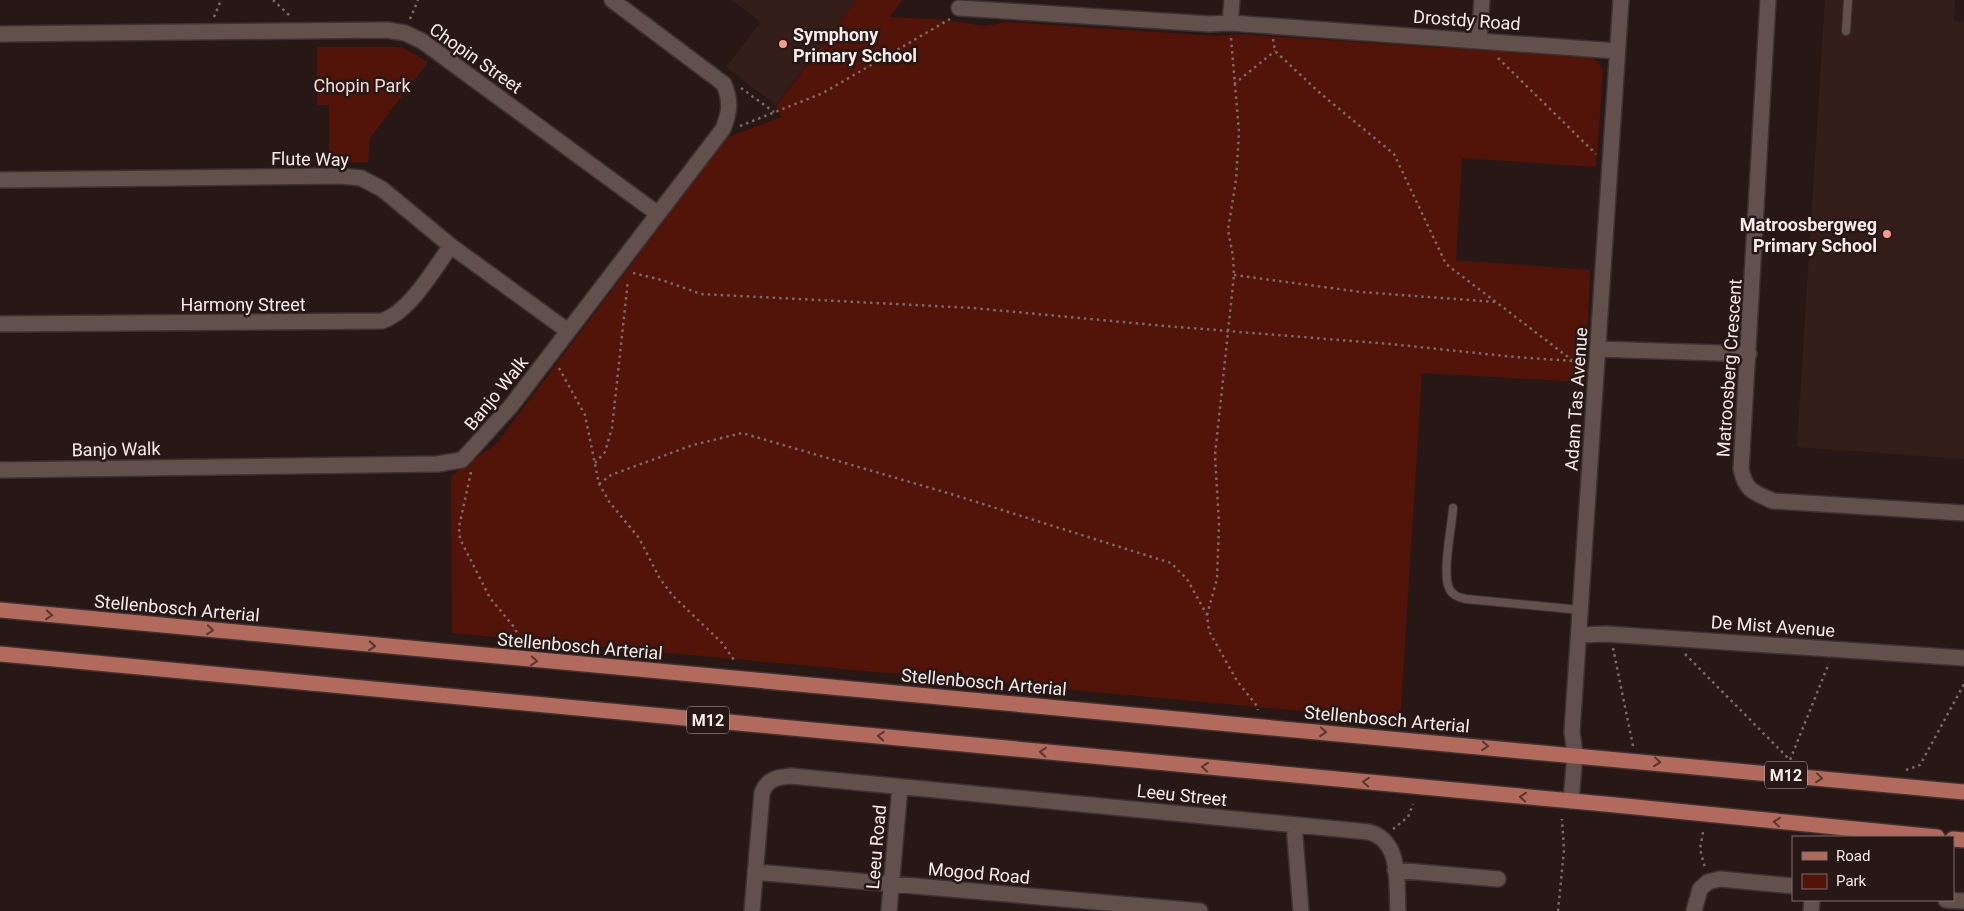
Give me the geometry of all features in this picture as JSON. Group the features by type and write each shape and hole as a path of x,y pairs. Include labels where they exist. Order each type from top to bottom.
{"main road":[{"name":"Stellenbosch Arterial","path":"0,610 513,659 1575,754 1964,792"},
{"name":"M12","path":"0,654 1927,836"}],"street":[{"name":"Banjo Walk","path":"0,470 437,464 462,460 512,406 568,330 723,129 730,112 728,95 724,84 612,0"},
{"path":"1230,23 1232,0"},
{"path":"1480,39 1482,0"},
{"name":"Adam Tas Avenue","path":"1571,801 1575,754 1572,732 1621,0"},
{"name":"Matroosberg Crescent","path":"1768,0 1741,469 1748,488 1754,493 1773,501 1964,513"},
{"name":"Drostdy Road","path":"959,8 985,5 1210,24 1230,23 1480,39 1617,51"},
{"name":"Chopin Street","path":"0,34 387,30 405,33 422,41 658,214"},
{"name":"Flute Way","path":"0,180 339,176 362,178 382,189 451,246 568,330"},
{"name":"Harmony Street","path":"0,324 382,321 392,318 405,307 451,246"},
{"path":"1598,349 1749,354"},
{"name":"De Mist Avenue","path":"1579,635 1606,634 1964,658"},
{"name":"Leeu Street","path":"752,911 762,794 768,782 778,777 790,776 1369,832 1383,838"},
{"name":"Leeu Road","path":"889,911 900,787"},
{"path":"1294,825 1301,911"},
{"path":"1383,838 1392,848 1398,911"},
{"path":"1395,870 1498,879"},
{"name":"Mogod Road","path":"755,872 891,884 1088,906 1200,911"},
{"path":"1694,911 1700,889 1712,880 1720,879 1792,886"}],"lane":[{"path":"1846,31 1848,0"},
{"path":"1453,508 1446,579 1450,591 1456,596 1466,600 1581,610"}],"path":[{"path":"408,25 418,0"},
{"path":"734,128 823,92 948,22"},
{"path":"1230,23 1238,142 1236,180 1228,230 1233,256 1234,275 1230,331 1215,455 1218,524 1217,579 1207,615 1209,631 1237,681 1257,706 1258,710"},
{"path":"1272,26 1274,51 1321,94 1394,154 1446,264 1573,361"},
{"path":"1480,39 1610,167"},
{"path":"1234,84 1274,51"},
{"path":"734,82 774,112"},
{"path":"595,464 604,452 612,428 629,272 662,280 701,294 973,308 1573,361 1598,349"},
{"path":"1234,275 1361,292 1496,302"},
{"path":"547,359 558,365 585,415 599,484 610,503 639,538 660,579 673,596 722,643 734,660"},
{"path":"599,484 610,475 693,445 742,433 942,491 1171,563 1186,579 1207,615"},
{"path":"462,460 471,470 459,527 460,539 490,598 514,627 521,641"},
{"path":"1606,634 1614,650 1633,747"},
{"path":"1688,640 1683,652 1790,760 1829,663 1829,649"},
{"path":"1905,771 1920,765 1964,684"},
{"path":"1383,838 1408,817 1413,804"},
{"path":"1558,911 1564,850 1562,819"},
{"path":"1702,832 1700,849 1705,869 1712,880"}],"shaded area":[{"name":"Symphony Primary School","path":"731,0 856,0 776,105 726,67 761,22"},
{"name":"Matroosbergweg Primary School","path":"1825,0 1955,0 1954,21 1964,22 1964,459 1797,447"}],"green space":[{"path":"856,0 902,0 890,17 946,20 985,26 1007,22 1216,36 1238,34 1595,58 1603,70 1596,167 1462,158 1456,260 1590,270 1585,382 1422,373 1400,720 452,633 451,476 497,443 726,138 781,117 776,106"},
{"name":"Chopin Park","path":"317,47 402,47 428,62 370,138 368,162 329,162 329,105 317,105"}],"place":[{"name":"Symphony Primary School","path":"783,44"},
{"name":"Matroosbergweg Primary School","path":"1887,234"}]}
